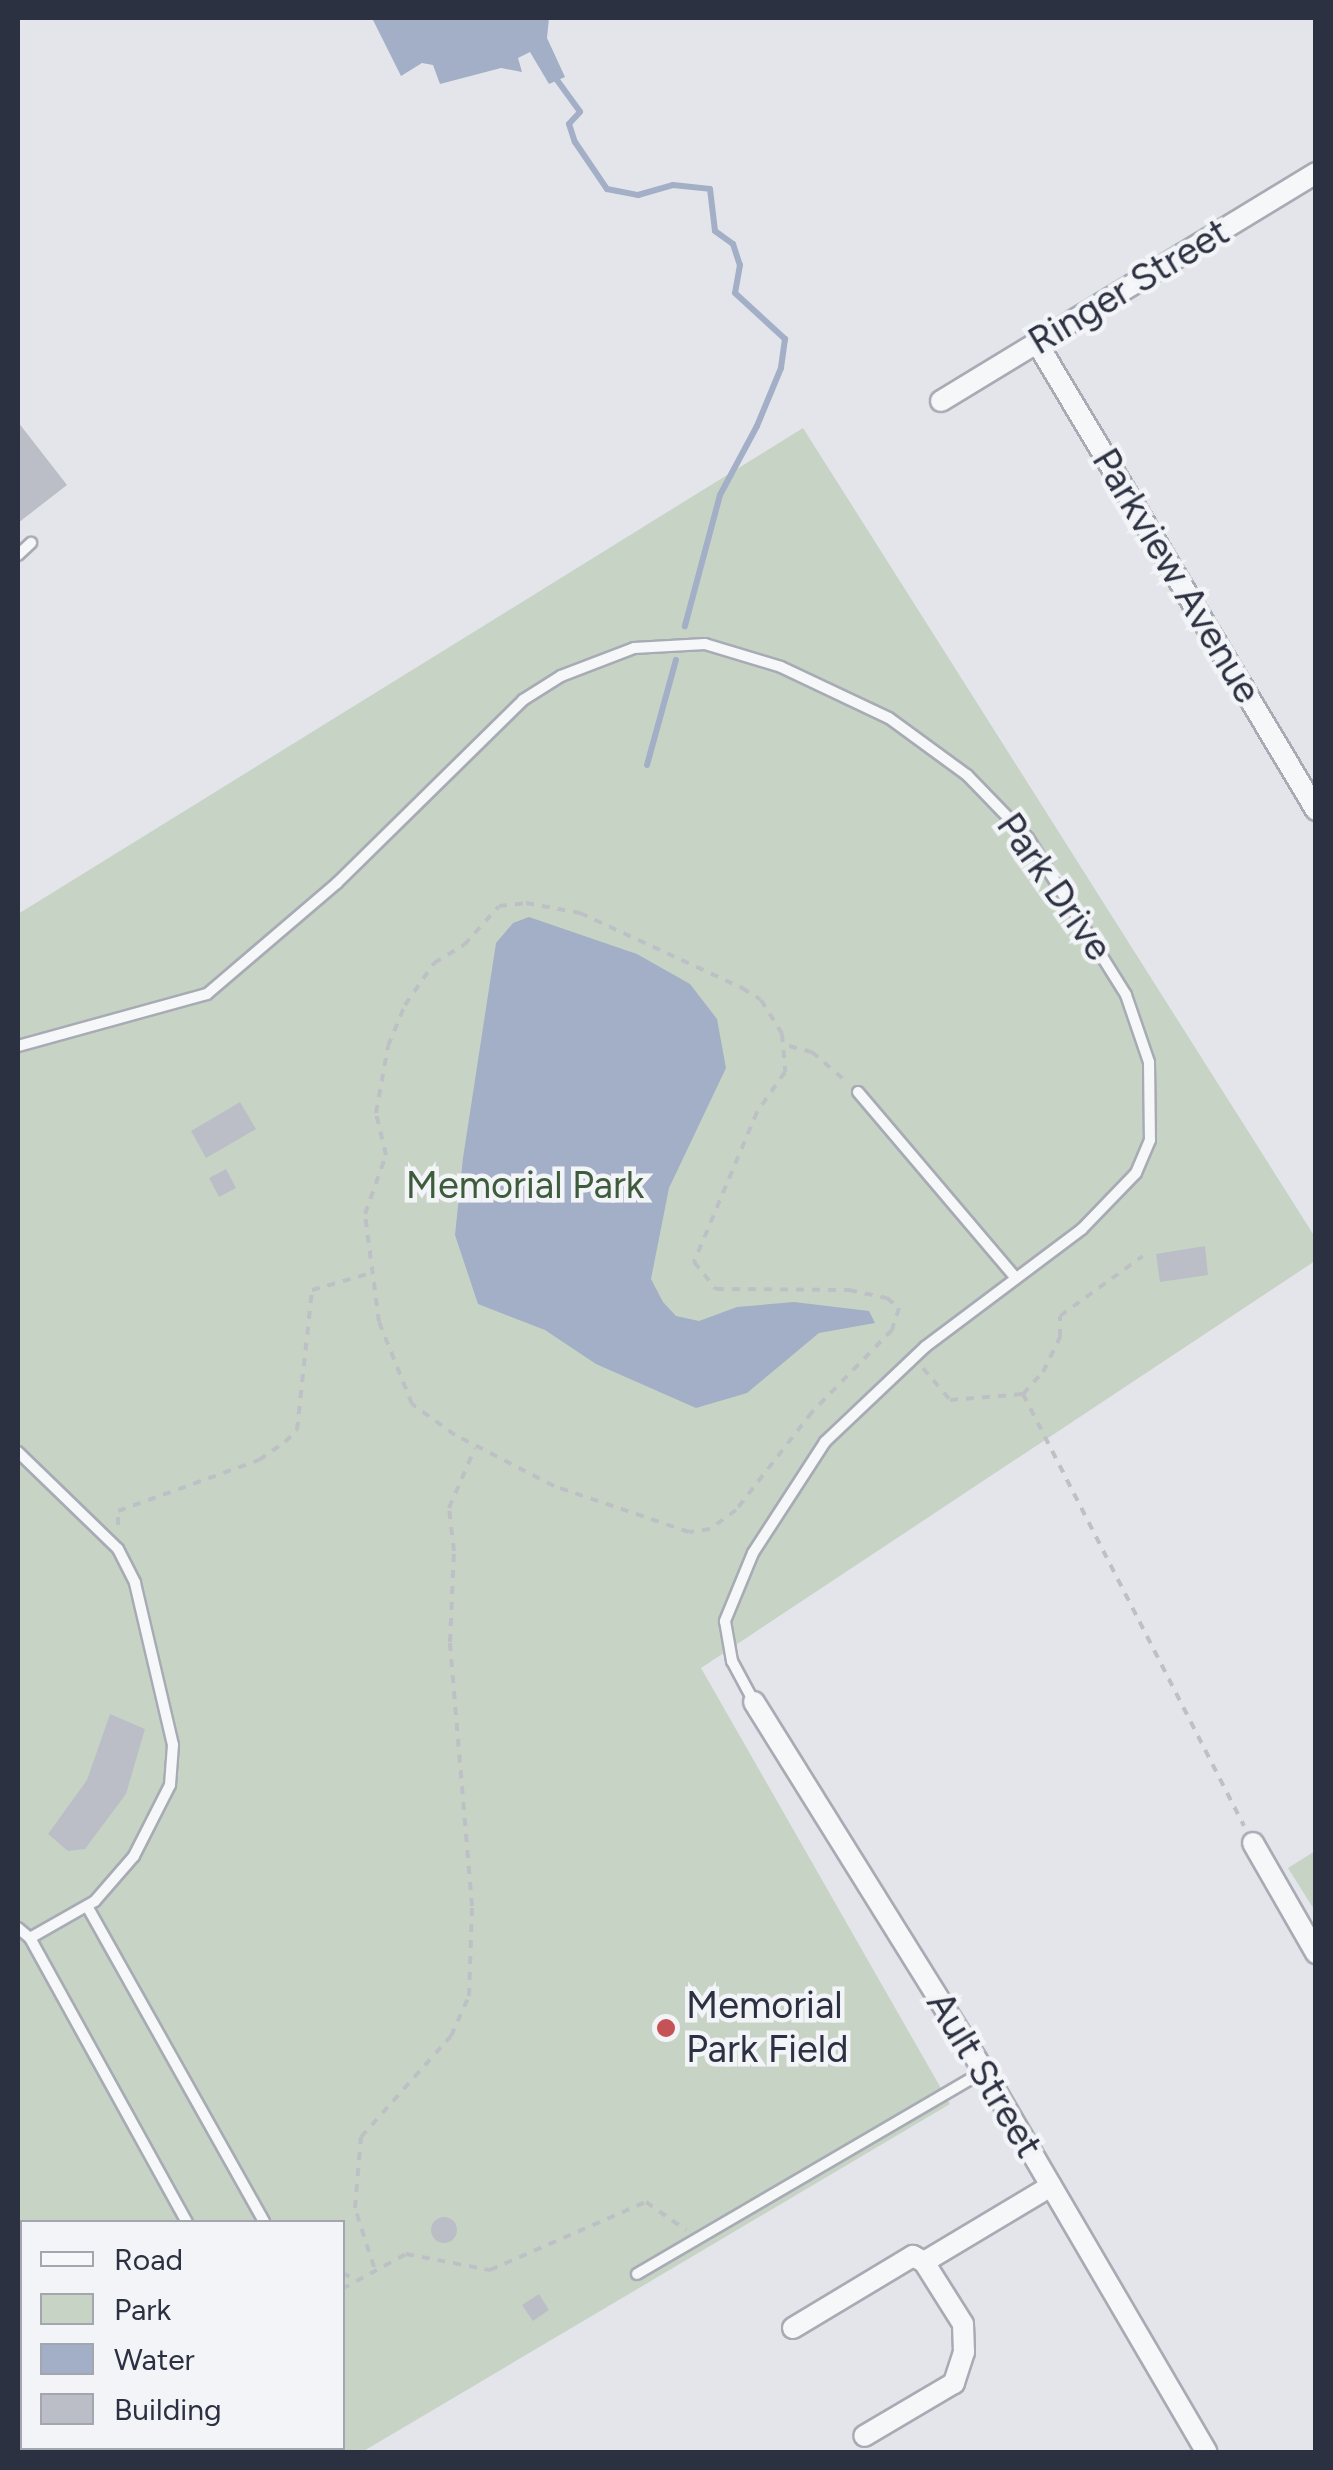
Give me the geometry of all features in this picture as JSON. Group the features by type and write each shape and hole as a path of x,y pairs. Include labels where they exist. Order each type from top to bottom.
{"street":[{"name":"Ringer Street","path":"942,401 1316,173"},
{"name":"Parkview Avenue","path":"1037,342 1316,810"},
{"name":"Ault Street","path":"754,1702 984,2071 1207,2452"},
{"path":"1253,1843 1316,1953"},
{"path":"924,2262 1051,2186"},
{"path":"793,2328 913,2256 924,2262 963,2324 964,2352 954,2383 864,2436"}],"lane":[{"path":"18,555 31,543"},
{"name":"Park Drive","path":"18,1046 207,994 337,882 523,700 561,676 634,648 705,644 848,695 967,775 1037,850 1126,995 1149,1062 1150,1140 1136,1173 1113,1199 914,1356 825,1442 753,1552 725,1621 732,1661 754,1702"},
{"path":"858,1092 1016,1278"},
{"path":"18,1452 118,1549 134,1583 165,1695 170,1785 134,1856 87,1906 30,1938"},
{"path":"87,1906 263,2220"},
{"path":"18,1928 30,1938 187,2220"},
{"path":"637,2274 984,2071"}],"path":[{"path":"526,903 580,913 691,962 762,1000 787,1045 784,1072 757,1112 694,1262 723,1290 784,1287 887,1298 899,1308 896,1324 812,1412 736,1510 710,1529 688,1532 626,1512 475,1448 412,1404 390,1361 364,1214 386,1155 376,1113 388,1046 420,979 499,906 526,903"},
{"path":"787,1045 812,1052 858,1092"},
{"path":"914,1356 950,1400 1023,1394 1052,1354 1060,1316 1143,1256"},
{"path":"118,1549 118,1511 259,1460 296,1430 312,1290 372,1273"},
{"path":"1023,1394 1253,1843"},
{"path":"374,2266 355,2208 361,2137 451,2036 470,1996 472,1906 450,1642 454,1551 449,1508 475,1448"},
{"path":"345,2287 374,2266 417,2253 490,2270 646,2202 698,2239"},
{"path":"345,2274 354,2279"}],"green space":[{"name":"Memorial Park","path":"803,428 1315,1237 1315,1261 701,1668 950,2104 362,2452 140,2450 345,2450 345,2220 20,2220 20,2257 18,2253 18,914"},
{"path":"1315,1851 1315,1911 1288,1868"}],"water":[{"path":"372,18 549,18 547,38 565,77 549,84 530,52 518,58 522,72 501,68 440,84 433,65 422,63 401,76"},
{"path":"529,917 637,954 690,984 717,1019 726,1068 669,1188 651,1279 663,1302 676,1316 699,1321 737,1307 794,1302 869,1311 875,1323 819,1333 747,1393 696,1408 596,1364 545,1330 478,1304 455,1235 463,1158 496,943 513,923"}],"building":[{"path":"18,422 67,485 18,523"},
{"path":"240,1102 256,1129 206,1158 191,1131"},
{"path":"226,1169 236,1188 219,1197 209,1178"},
{"path":"1205,1246 1208,1275 1160,1282 1156,1254"},
{"path":"110,1714 145,1729 126,1794 85,1849 68,1851 48,1834 87,1780"},
{"path":"444,2217 453,2221 457,2230 453,2239 444,2243 435,2239 431,2230 435,2221"},
{"path":"539,2294 549,2310 533,2321 522,2305"}],"waterway":[{"path":"557,80 580,112 569,124 575,142 607,189 638,195 673,185 710,189 715,231 733,244 740,265 735,293 785,339 781,368 757,426 720,495 685,626"},
{"path":"647,765 676,660"}],"place":[{"name":"Memorial Park Field","path":"666,2028"}]}
